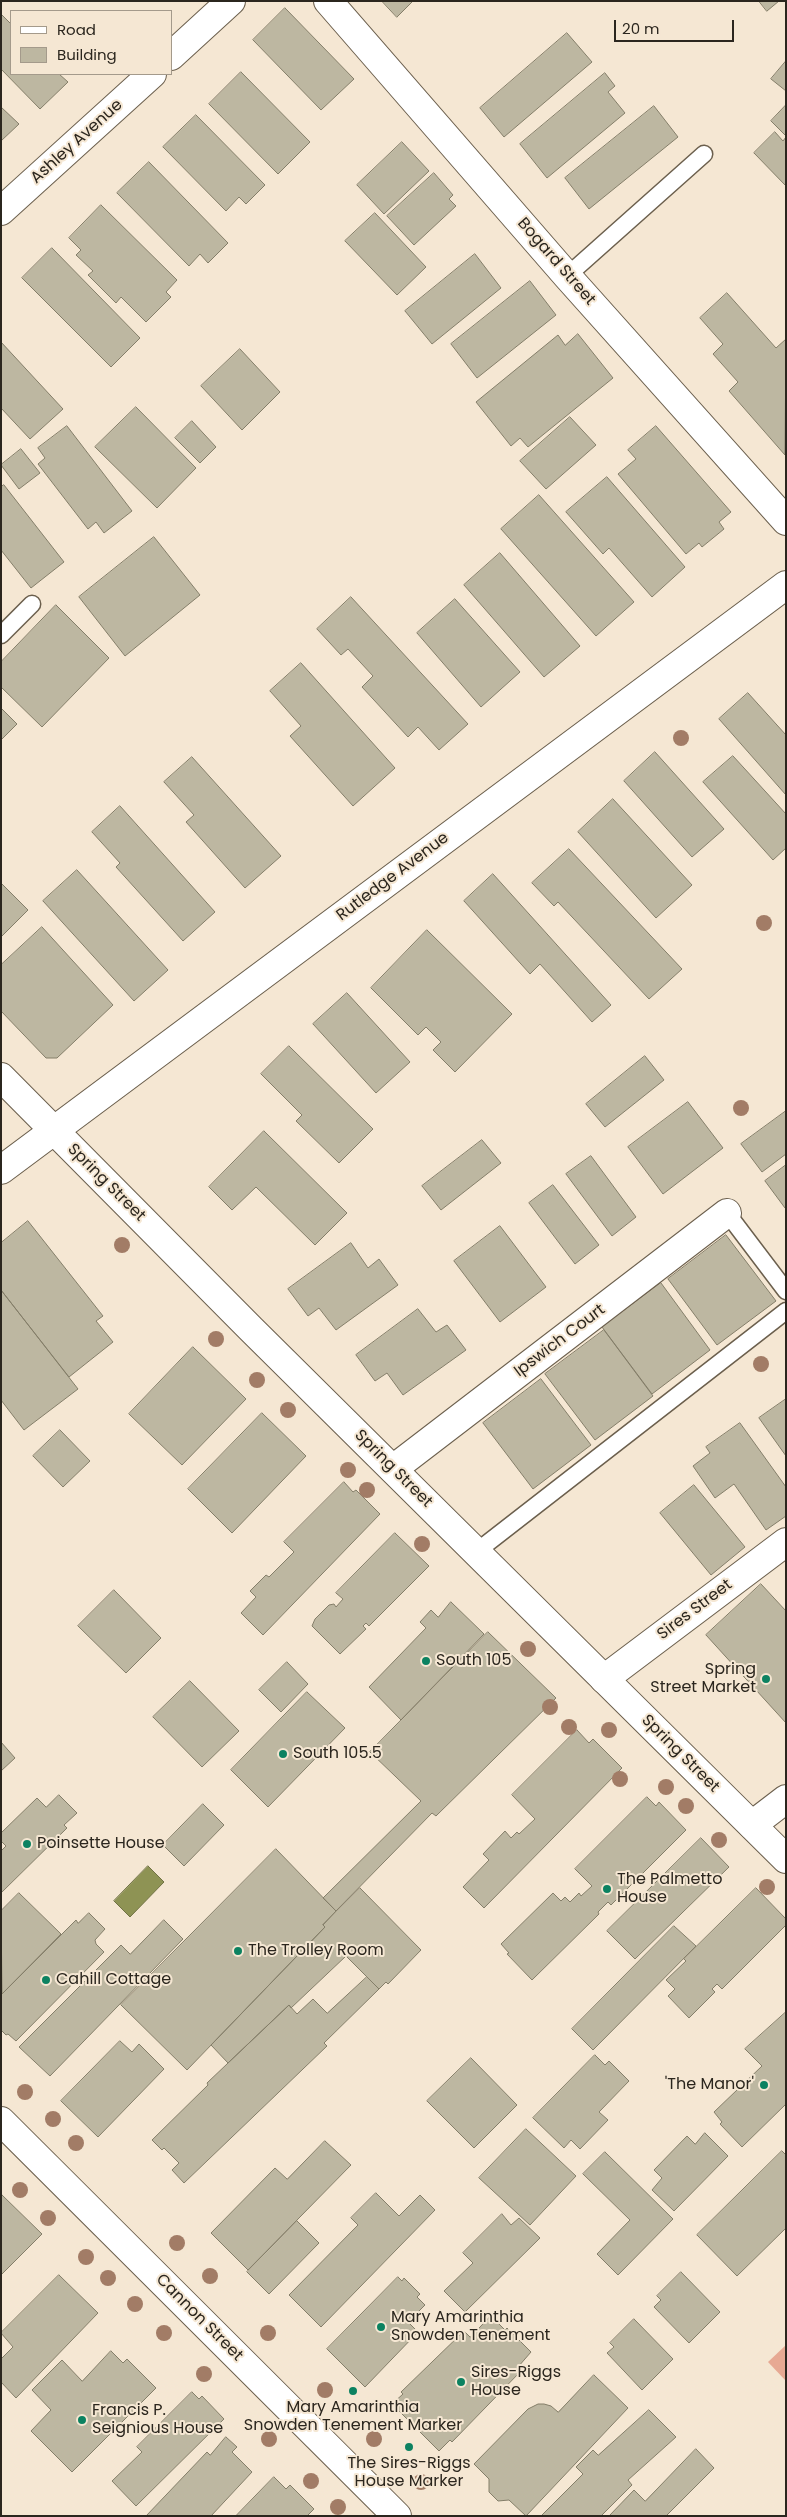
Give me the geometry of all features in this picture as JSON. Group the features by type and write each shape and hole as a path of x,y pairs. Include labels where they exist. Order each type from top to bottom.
{"main road":[{"path":"172,55 231,1"},
{"name":"Bogard Street","path":"328,1 567,276 786,521"},
{"name":"Ashley Avenue","path":"1,211 151,75"},
{"name":"Rutledge Avenue","path":"1,1170 786,586"},
{"name":"Spring Street","path":"1,1077 786,1859"},
{"name":"Ipswich Court","path":"393,1469 727,1213"},
{"name":"Sires Street","path":"604,1679 786,1542"},
{"path":"752,1825 786,1799"},
{"name":"Cannon Street","path":"3,2127 397,2516"}],"lane":[{"path":"567,276 704,154"},
{"path":"1,636 32,604"},
{"path":"727,1213 786,1291"},
{"path":"476,1552 786,1311"}],"shaded area":[{"path":"148,1866 164,1882 130,1917 114,1901"},
{"path":"786,2345 786,2381 768,2362"}],"building":[{"path":"382,1 413,1 397,17"},
{"path":"759,1 779,1 767,11"},
{"path":"285,8 354,79 321,110 253,40"},
{"path":"1,14 10,23 10,75 60,75 68,82 40,109 1,69"},
{"path":"567,33 592,62 504,137 480,108"},
{"path":"786,61 786,91 771,79"},
{"path":"241,72 310,142 278,174 209,104"},
{"path":"605,73 615,86 608,92 625,113 547,178 520,144"},
{"path":"786,105 786,136 771,121"},
{"path":"654,106 678,137 589,209 565,178"},
{"path":"1,107 19,124 1,141"},
{"path":"196,115 265,185 246,204 239,197 226,211 163,147"},
{"path":"775,132 783,141 786,137 786,186 754,153"},
{"path":"402,142 429,171 384,214 357,185"},
{"path":"149,162 228,243 208,263 200,254 189,266 117,193"},
{"path":"434,173 453,195 449,199 456,206 414,245 387,216"},
{"path":"101,205 177,280 166,292 171,297 146,322 121,297 116,303 88,275 93,271 76,255 81,250 69,238"},
{"path":"375,213 426,267 397,295 345,241"},
{"path":"52,248 140,338 111,367 22,278"},
{"path":"475,254 501,288 432,344 405,311"},
{"path":"530,281 556,315 477,378 451,344"},
{"path":"727,293 776,348 786,339 785,455 729,391 738,382 713,354 723,344 700,318"},
{"path":"578,334 613,378 528,447 520,438 511,446 476,402 558,335 565,345"},
{"path":"1,342 63,409 30,439 1,408"},
{"path":"240,349 280,392 242,430 201,386"},
{"path":"136,407 196,468 157,508 95,447"},
{"path":"570,417 596,445 546,489 520,461"},
{"path":"192,421 216,447 200,463 175,438"},
{"path":"67,426 132,511 104,533 96,522 88,529 38,464 45,458 38,448"},
{"path":"656,426 731,512 719,522 724,529 702,547 699,543 686,554 618,474 636,459 628,450"},
{"path":"21,449 40,473 19,489 1,465"},
{"path":"607,477 685,567 652,597 609,548 603,554 566,512"},
{"path":"4,485 64,562 31,588 1,550 1,487"},
{"path":"539,495 634,602 596,636 501,529"},
{"path":"154,537 200,595 125,656 79,597"},
{"path":"500,553 580,646 544,677 464,585"},
{"path":"351,597 468,724 439,750 418,727 408,737 362,687 373,676 348,649 341,655 317,629"},
{"path":"455,599 520,672 481,707 417,633"},
{"path":"56,605 109,658 42,727 1,687 1,662"},
{"path":"301,663 395,768 353,806 290,736 301,726 270,691"},
{"path":"748,693 786,735 786,795 719,719"},
{"path":"1,708 17,724 1,740"},
{"path":"655,752 724,829 692,857 624,781"},
{"path":"733,756 786,814 786,848 773,860 703,782"},
{"path":"192,757 281,856 245,888 186,822 194,815 164,782"},
{"path":"613,799 692,885 656,918 578,832"},
{"path":"120,806 215,912 183,941 116,867 120,863 92,832"},
{"path":"569,849 682,969 649,999 558,902 554,906 532,883"},
{"path":"77,870 168,970 134,1001 43,901"},
{"path":"493,874 611,1005 592,1022 540,964 530,974 464,901"},
{"path":"1,883 28,910 1,937"},
{"path":"42,927 113,1005 57,1058 46,1058 1,1011 1,965"},
{"path":"427,930 512,1014 455,1072 433,1050 441,1042 426,1027 418,1035 371,988"},
{"path":"347,993 410,1062 376,1093 313,1024"},
{"path":"289,1046 373,1129 339,1163 296,1121 302,1115 261,1074"},
{"path":"645,1056 664,1080 605,1127 586,1104"},
{"path":"688,1102 723,1148 663,1194 628,1147"},
{"path":"786,1111 786,1154 762,1172 741,1144"},
{"path":"264,1131 347,1213 315,1245 256,1187 232,1210 209,1187"},
{"path":"482,1140 501,1163 441,1210 422,1186"},
{"path":"591,1156 636,1217 612,1236 566,1174"},
{"path":"786,1165 786,1208 785,1208 765,1181"},
{"path":"553,1185 599,1245 575,1264 529,1203"},
{"path":"28,1221 103,1316 96,1321 113,1342 69,1377 1,1290 1,1243"},
{"path":"500,1226 546,1287 500,1322 454,1261"},
{"path":"726,1235 776,1301 717,1345 668,1279"},
{"path":"351,1243 368,1268 379,1259 398,1285 336,1330 319,1308 308,1316 288,1289"},
{"path":"661,1283 710,1350 652,1394 602,1327"},
{"path":"1,1290 78,1389 24,1430 1,1400"},
{"path":"418,1309 436,1332 447,1325 466,1350 403,1395 387,1373 375,1381 356,1355"},
{"path":"604,1330 653,1396 595,1440 545,1374"},
{"path":"193,1347 246,1399 182,1465 129,1414"},
{"path":"541,1379 591,1445 533,1489 483,1423"},
{"path":"786,1399 786,1456 759,1418"},
{"path":"262,1413 306,1456 232,1533 188,1489"},
{"path":"740,1423 786,1487 786,1516 766,1530 734,1484 715,1498 693,1466 710,1453 706,1447"},
{"path":"60,1430 90,1461 63,1487 33,1456"},
{"path":"344,1482 353,1492 356,1490 380,1514 263,1635 241,1613 256,1597 250,1591 266,1575 269,1577 294,1552 284,1542"},
{"path":"694,1485 745,1547 711,1575 660,1513"},
{"path":"395,1533 429,1566 369,1626 366,1623 363,1626 366,1629 340,1654 312,1626 315,1619 329,1605 334,1604 336,1607 343,1599 336,1593"},
{"name":"Spring Street Market","path":"761,1584 786,1611 786,1723 706,1635"},
{"path":"114,1590 161,1638 126,1673 78,1626"},
{"name":"South 105","path":"451,1602 484,1634 401,1720 369,1687 426,1628 420,1622 431,1610 438,1617"},
{"path":"488,1632 556,1698 436,1816 432,1813 336,1911 323,1898 421,1801 370,1752"},
{"path":"287,1662 308,1684 281,1712 259,1690"},
{"path":"190,1681 239,1731 202,1767 153,1717"},
{"name":"South 105.5","path":"307,1692 345,1728 268,1807 231,1770"},
{"path":"577,1730 589,1743 593,1739 622,1768 484,1908 463,1887 489,1860 483,1854 505,1831 511,1838 517,1832 519,1834 535,1819 512,1795"},
{"path":"1,1742 15,1758 1,1771"},
{"name":"Poinsette House","path":"59,1795 77,1813 64,1825 67,1828 1,1893 1,1851 6,1846 1,1841 1,1833 37,1798 46,1807"},
{"name":"The Palmetto House","path":"647,1797 656,1806 659,1802 686,1830 611,1905 608,1902 598,1912 599,1914 532,1980 507,1954 509,1953 501,1944 553,1893 561,1901 565,1897 570,1902 579,1893 581,1896 592,1886 575,1869"},
{"path":"203,1804 224,1825 184,1866 163,1845"},
{"path":"701,1838 729,1867 635,1959 607,1931"},
{"name":"The Trolley Room","path":"276,1849 336,1911 323,1925 325,1927 187,2070 121,2005"},
{"path":"360,1888 421,1950 388,1984 386,1982 379,1989 346,1956 291,2008 289,2005 228,2063 211,2045"},
{"path":"756,1888 786,1919 786,1925 722,1989 717,1984 712,1989 715,1992 689,2018 668,1996 675,1989 666,1980 686,1961 684,1959"},
{"path":"19,1893 61,1934 2,1994 1,1911"},
{"name":"Cahill Cottage","path":"89,1913 105,1929 95,1940 96,1944 104,1952 16,2041 8,2034 6,2035 1,2030 1,1995 76,1920 78,1923"},
{"path":"164,1920 183,1939 50,2076 19,2047 121,1945 130,1954"},
{"path":"674,1926 696,1946 593,2050 572,2029"},
{"path":"367,1977 379,1989 324,2043 327,2046 184,2183 172,2170 179,2163 164,2148 162,2150 152,2140 208,2085 207,2083 289,2005 297,2014 313,1999 327,2013"},
{"name":"'The Manor'","path":"786,2012 786,2104 742,2147 720,2124 722,2122 714,2112 762,2066 745,2049"},
{"path":"120,2041 132,2052 139,2044 164,2069 98,2137 61,2101"},
{"path":"595,2055 605,2065 609,2061 629,2081 599,2112 608,2120 580,2149 571,2140 564,2148 533,2118"},
{"path":"471,2058 517,2105 474,2148 427,2101"},
{"path":"526,2129 576,2176 530,2225 479,2178"},
{"path":"705,2133 728,2156 674,2211 652,2190 662,2178 654,2170 687,2136 695,2144"},
{"path":"325,2141 351,2165 248,2270 211,2233 275,2168 287,2179"},
{"path":"782,2151 786,2155 786,2228 737,2276 697,2235"},
{"path":"605,2152 673,2219 618,2275 597,2254 630,2220 583,2174"},
{"path":"376,2193 399,2216 420,2195 435,2210 321,2327 289,2295 358,2225 351,2218"},
{"path":"1,2196 42,2234 1,2275"},
{"path":"502,2214 511,2225 519,2218 540,2238 465,2312 444,2291 473,2263 463,2253"},
{"path":"297,2221 319,2243 269,2294 247,2272"},
{"path":"681,2272 720,2312 689,2343 654,2307 661,2300 657,2296"},
{"path":"59,2275 98,2313 16,2398 1,2382 1,2359 13,2347 1,2333"},
{"name":"Mary Amarinthia Snowden Tenement","path":"398,2277 402,2281 404,2278 420,2294 417,2297 425,2305 408,2322 418,2332 365,2387 327,2349"},
{"name":"Sires-Riggs House","path":"491,2316 505,2330 507,2328 531,2352 518,2367 521,2371 452,2442 450,2440 439,2451 392,2404 403,2394 401,2392 464,2331 470,2337"},
{"path":"634,2319 673,2359 642,2390 607,2353 614,2347 610,2343"},
{"name":"Francis P. Seignious House","path":"111,2351 123,2363 127,2359 156,2388 72,2472 31,2431 51,2410 32,2390 62,2360 82,2381"},
{"path":"594,2375 628,2408 526,2516 509,2500 498,2501 489,2492 489,2479 474,2464 528,2409 538,2404 544,2404 551,2406 558,2412"},
{"path":"192,2392 199,2399 202,2396 224,2419 136,2506 112,2481 142,2452 137,2447"},
{"path":"649,2410 676,2437 628,2480 632,2485 601,2516 541,2516 583,2474 576,2467 593,2450 598,2455"},
{"path":"226,2437 237,2447 232,2452 252,2472 211,2516 146,2516 207,2452 210,2455"},
{"path":"696,2449 714,2468 666,2516 609,2516 634,2490 645,2501"},
{"path":"274,2477 286,2489 290,2485 314,2509 307,2516 236,2516"}],"place":[{"name":"South 105","path":"426,1661"},
{"name":"Spring Street Market","path":"766,1679"},
{"name":"South 105.5","path":"283,1754"},
{"name":"Poinsette House","path":"27,1844"},
{"name":"The Palmetto House","path":"607,1889"},
{"name":"The Trolley Room","path":"238,1951"},
{"name":"Cahill Cottage","path":"46,1980"},
{"name":"'The Manor'","path":"764,2085"},
{"name":"Mary Amarinthia Snowden Tenement","path":"381,2327"},
{"name":"Sires-Riggs House","path":"461,2382"},
{"name":"Mary Amarinthia Snowden Tenement Marker","path":"353,2391"},
{"name":"Francis P. Seignious House","path":"82,2420"},
{"name":"The Sires-Riggs House Marker","path":"409,2447"}]}
